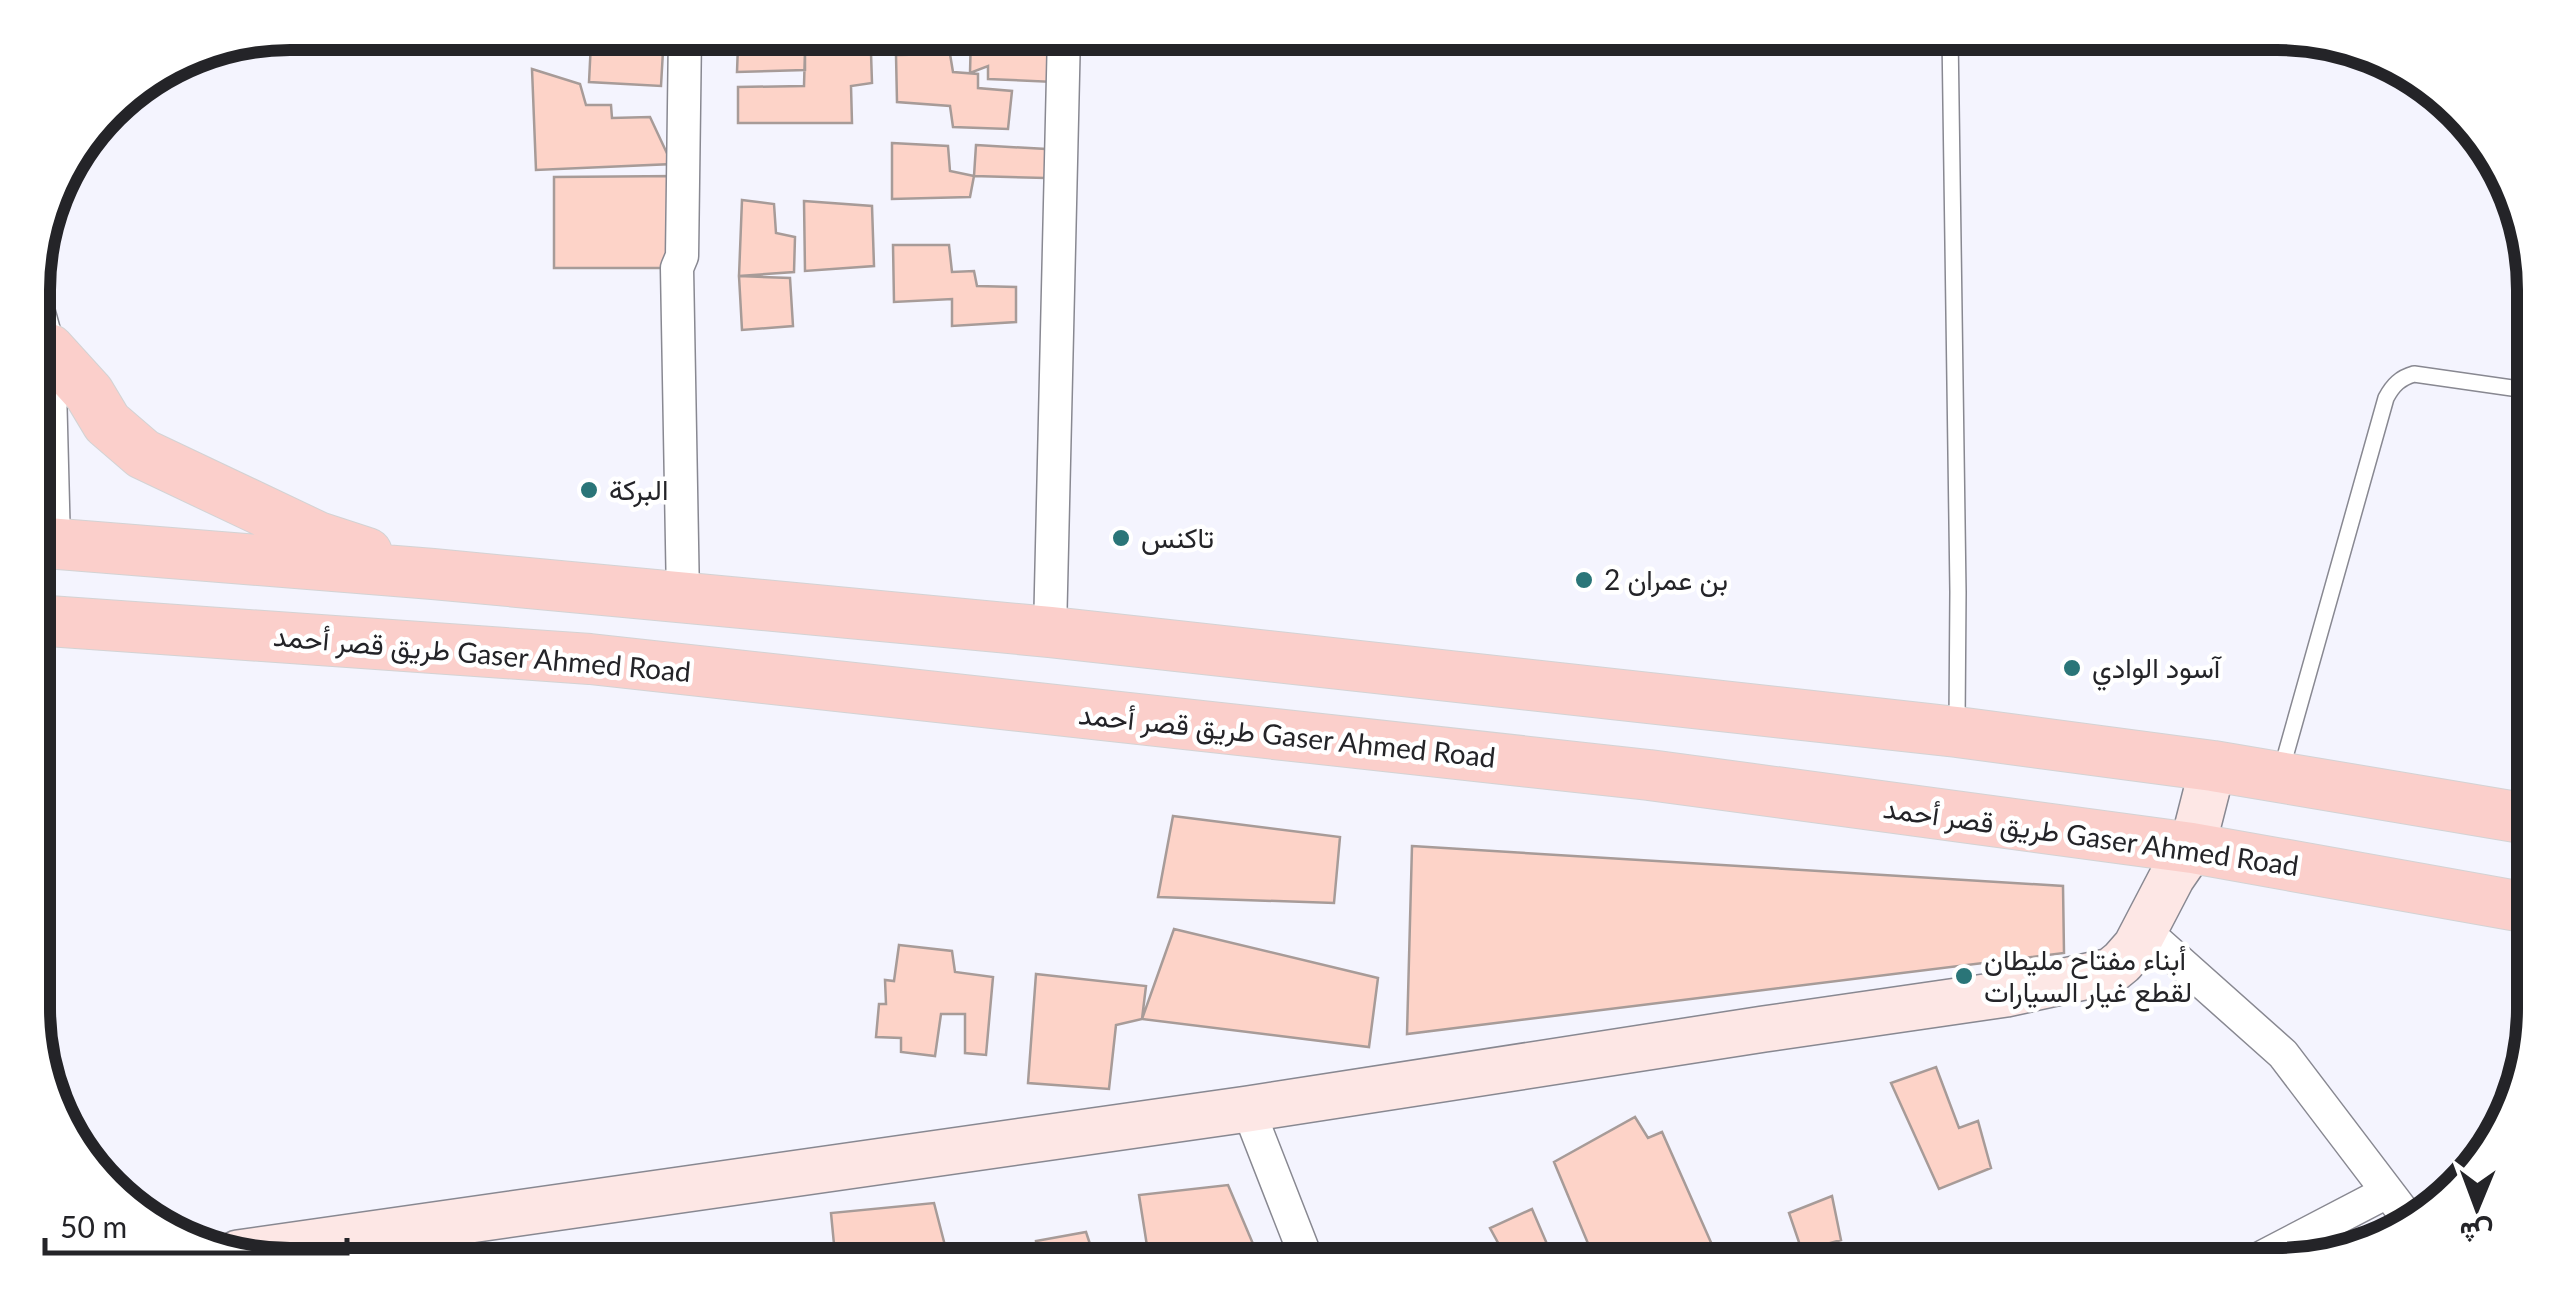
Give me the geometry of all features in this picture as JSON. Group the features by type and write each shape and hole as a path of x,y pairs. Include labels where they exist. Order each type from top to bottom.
{"main road":[{"path":"51,351 89,393 107,423 143,454 318,537 433,574"},
{"path":"51,544 433,574 1050,632 1957,732 2279,776 2517,817"},
{"name":"طريق قصر أحمد Gaser Ahmed Road","path":"51,621 590,659 1649,776 2192,848 2517,906"}],"street":[{"path":"683,598 677,268 682,256 685,50"},
{"path":"1050,632 1064,50"},
{"path":"283,1248 1248,1109 2006,994 2110,970 2122,962 2145,932 2192,848 2213,766"},
{"path":"2145,932 2283,1054 2403,1212"},
{"path":"1248,1109 1302,1247"},
{"path":"2282,1247 2387,1192"}],"lane":[{"path":"1950,50 1957,732"},
{"path":"2279,776 2380,417 2392,388 2402,378 2414,374 2517,389"}],"building":[{"path":"591,50 663,50 661,86 589,82"},
{"path":"738,50 805,50 805,70 737,72"},
{"path":"805,50 871,53 872,83 851,86 852,123 738,123 738,87 804,86"},
{"path":"971,50 1055,50 1054,82 988,79 988,66 970,73"},
{"path":"950,54 953,72 978,74 978,88 1012,91 1008,129 953,127 950,106 897,102 896,55"},
{"path":"532,69 580,84 586,105 611,105 612,118 650,117 672,164 536,170"},
{"path":"892,143 948,146 950,171 974,176 970,197 892,199"},
{"path":"976,145 1046,149 1045,178 974,176"},
{"path":"677,176 677,268 554,268 554,177"},
{"path":"742,200 774,204 776,233 795,237 794,272 739,276"},
{"path":"804,201 872,206 874,266 805,271"},
{"path":"893,245 949,245 952,272 974,271 977,286 1016,287 1016,322 952,326 952,299 894,302"},
{"path":"739,276 790,278 793,326 742,330"},
{"path":"1173,816 1340,837 1334,903 1158,897"},
{"path":"1412,846 2063,886 2064,953 1407,1034"},
{"path":"1174,929 1378,978 1369,1047 1142,1019"},
{"path":"899,945 952,951 955,972 993,977 986,1055 965,1053 965,1014 941,1014 935,1056 901,1052 901,1038 876,1037 879,1004 886,1004 885,980 894,981"},
{"path":"1036,974 1146,986 1142,1019 1116,1025 1109,1089 1028,1083"},
{"path":"1936,1067 1959,1128 1978,1121 1991,1168 1939,1189 1891,1083"},
{"path":"1635,1117 1648,1138 1662,1132 1713,1247 1590,1247 1554,1162"},
{"path":"1228,1185 1255,1248 1147,1248 1139,1195"},
{"path":"1832,1196 1841,1240 1801,1247 1789,1213"},
{"path":"934,1203 946,1248 834,1248 831,1213"},
{"path":"1532,1209 1548,1247 1501,1247 1490,1228"},
{"path":"1086,1232 1091,1248 1037,1248 1036,1241"}],"place":[{"name":"البركة","path":"589,490"},
{"name":"تاكنس","path":"1121,538"},
{"name":"بن عمران 2","path":"1584,580"},
{"name":"آسود الوادي","path":"2072,668"},
{"name":"أبناء مفتاح مليطان لقطع غيار السيارات","path":"1964,976"}]}
